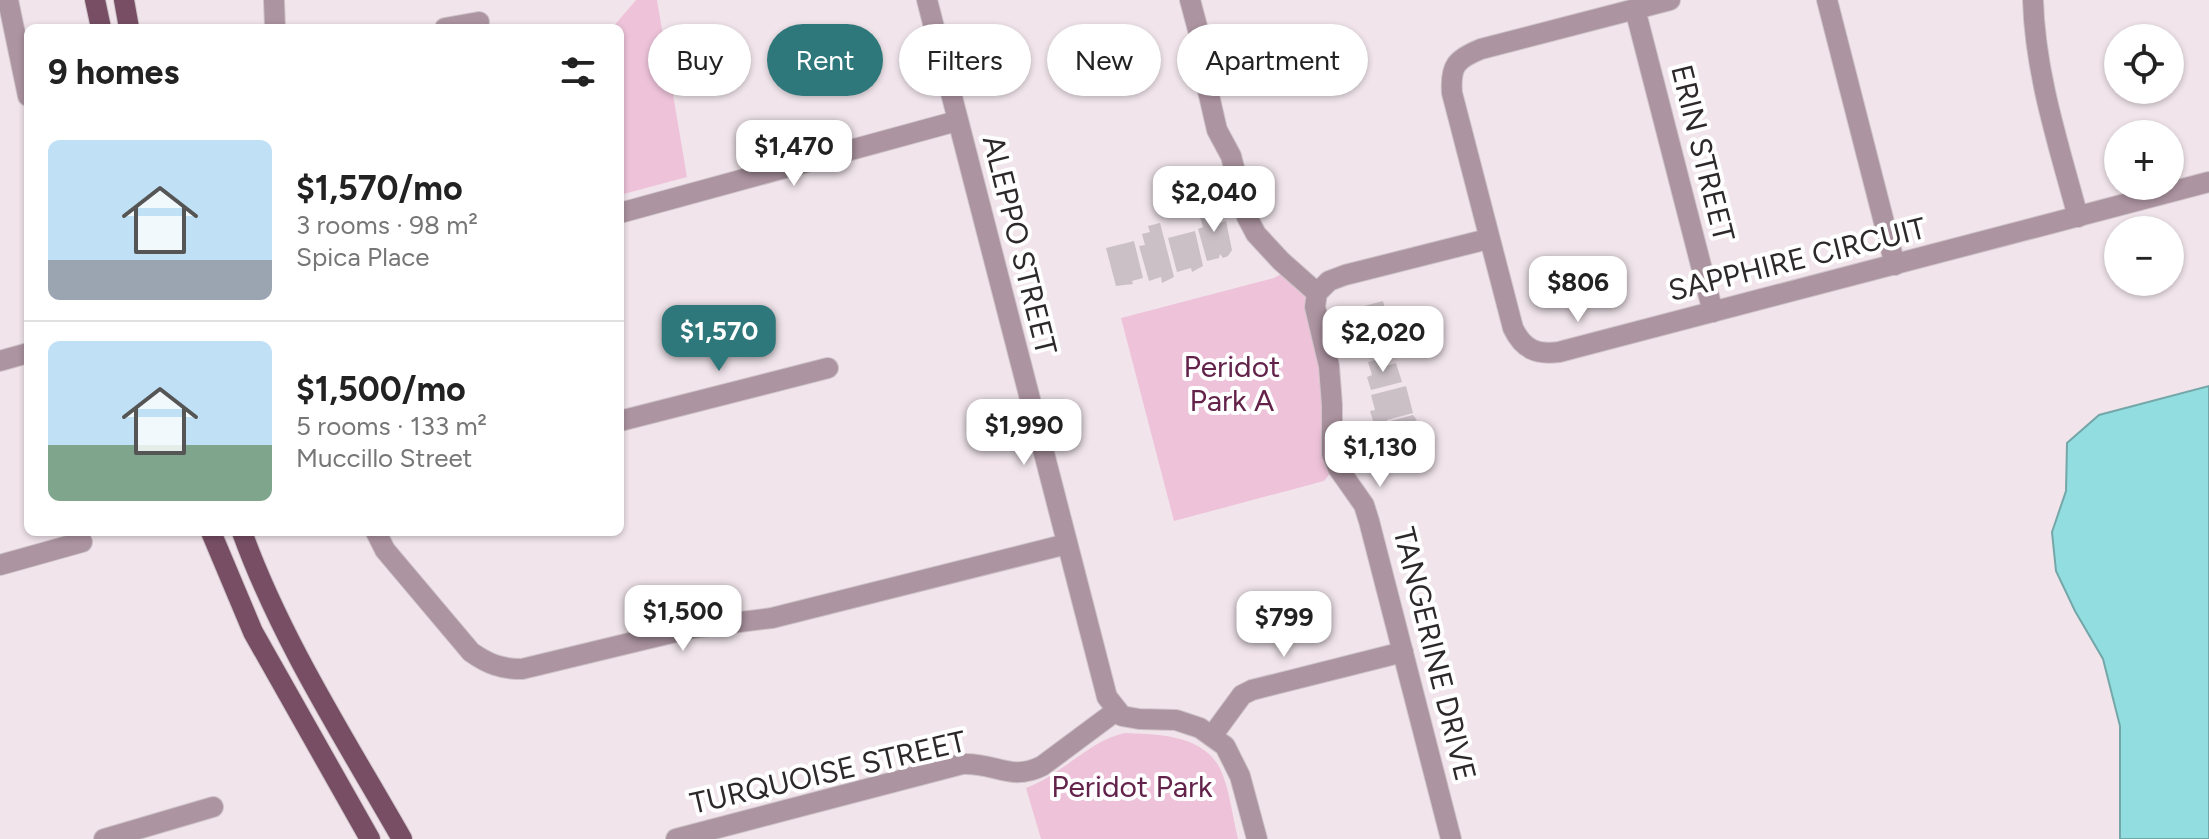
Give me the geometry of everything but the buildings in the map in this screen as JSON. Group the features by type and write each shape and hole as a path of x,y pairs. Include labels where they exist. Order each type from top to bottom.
{"main road":[{"path":"95,0 100,24"},
{"path":"124,0 128,24"},
{"path":"213,536 253,632 370,839"},
{"path":"244,536 286,633 402,839"}],"street":[{"path":"8,0 24,77"},
{"path":"274,0 275,24"},
{"name":"ALEPPO STREET","path":"927,0 1104,688 1116,711"},
{"path":"1190,0 1206,60 1208,91 1217,130 1231,156 1247,217 1256,234 1317,293 1329,281 1345,275 1488,239"},
{"name":"SAPPHIRE CIRCUIT","path":"1670,0 1481,49 1467,54 1455,64 1451,78 1452,93 1488,239 1513,328 1519,341 1530,350 1544,354 1559,352 2209,182"},
{"path":"1827,0 1895,265"},
{"path":"2038,1 2040,69 2078,217"},
{"name":"ERIN STREET","path":"1635,9 1713,312"},
{"path":"468,24 479,22"},
{"path":"624,212 957,121"},
{"name":"TANGERINE DRIVE","path":"1317,293 1315,307 1318,326 1329,366 1332,454 1364,505 1451,839"},
{"path":"0,361 24,354"},
{"path":"624,420 828,368"},
{"path":"378,536 385,550 471,652 502,669 522,669 692,628 772,618 1067,544"},
{"path":"0,565 82,542"},
{"path":"1212,736 1242,695 1252,690 1403,652"},
{"path":"1116,711 1130,719 1176,720 1212,736 1225,746 1233,759 1257,839"},
{"name":"TURQUOISE STREET","path":"676,839 962,764 979,763 1016,774 1029,773 1116,711"},
{"path":"104,839 213,807"}],"green space":[{"path":"636,0 657,0 661,24 648,24 648,96 673,96 687,177 624,194 624,24 615,24"},
{"name":"Peridot Park A","path":"1285,272 1306,293 1308,323 1317,348 1324,399 1322,445 1331,472 1324,481 1174,521 1121,318 1274,278"},
{"name":"Peridot Park","path":"1125,733 1181,739 1194,744 1215,760 1229,797 1238,839 1041,839 1026,788 1100,743"}],"water":[{"path":"2209,386 2209,839 2120,839 2120,726 2103,659 2056,571 2052,532 2066,491 2067,443 2099,415"}]}
